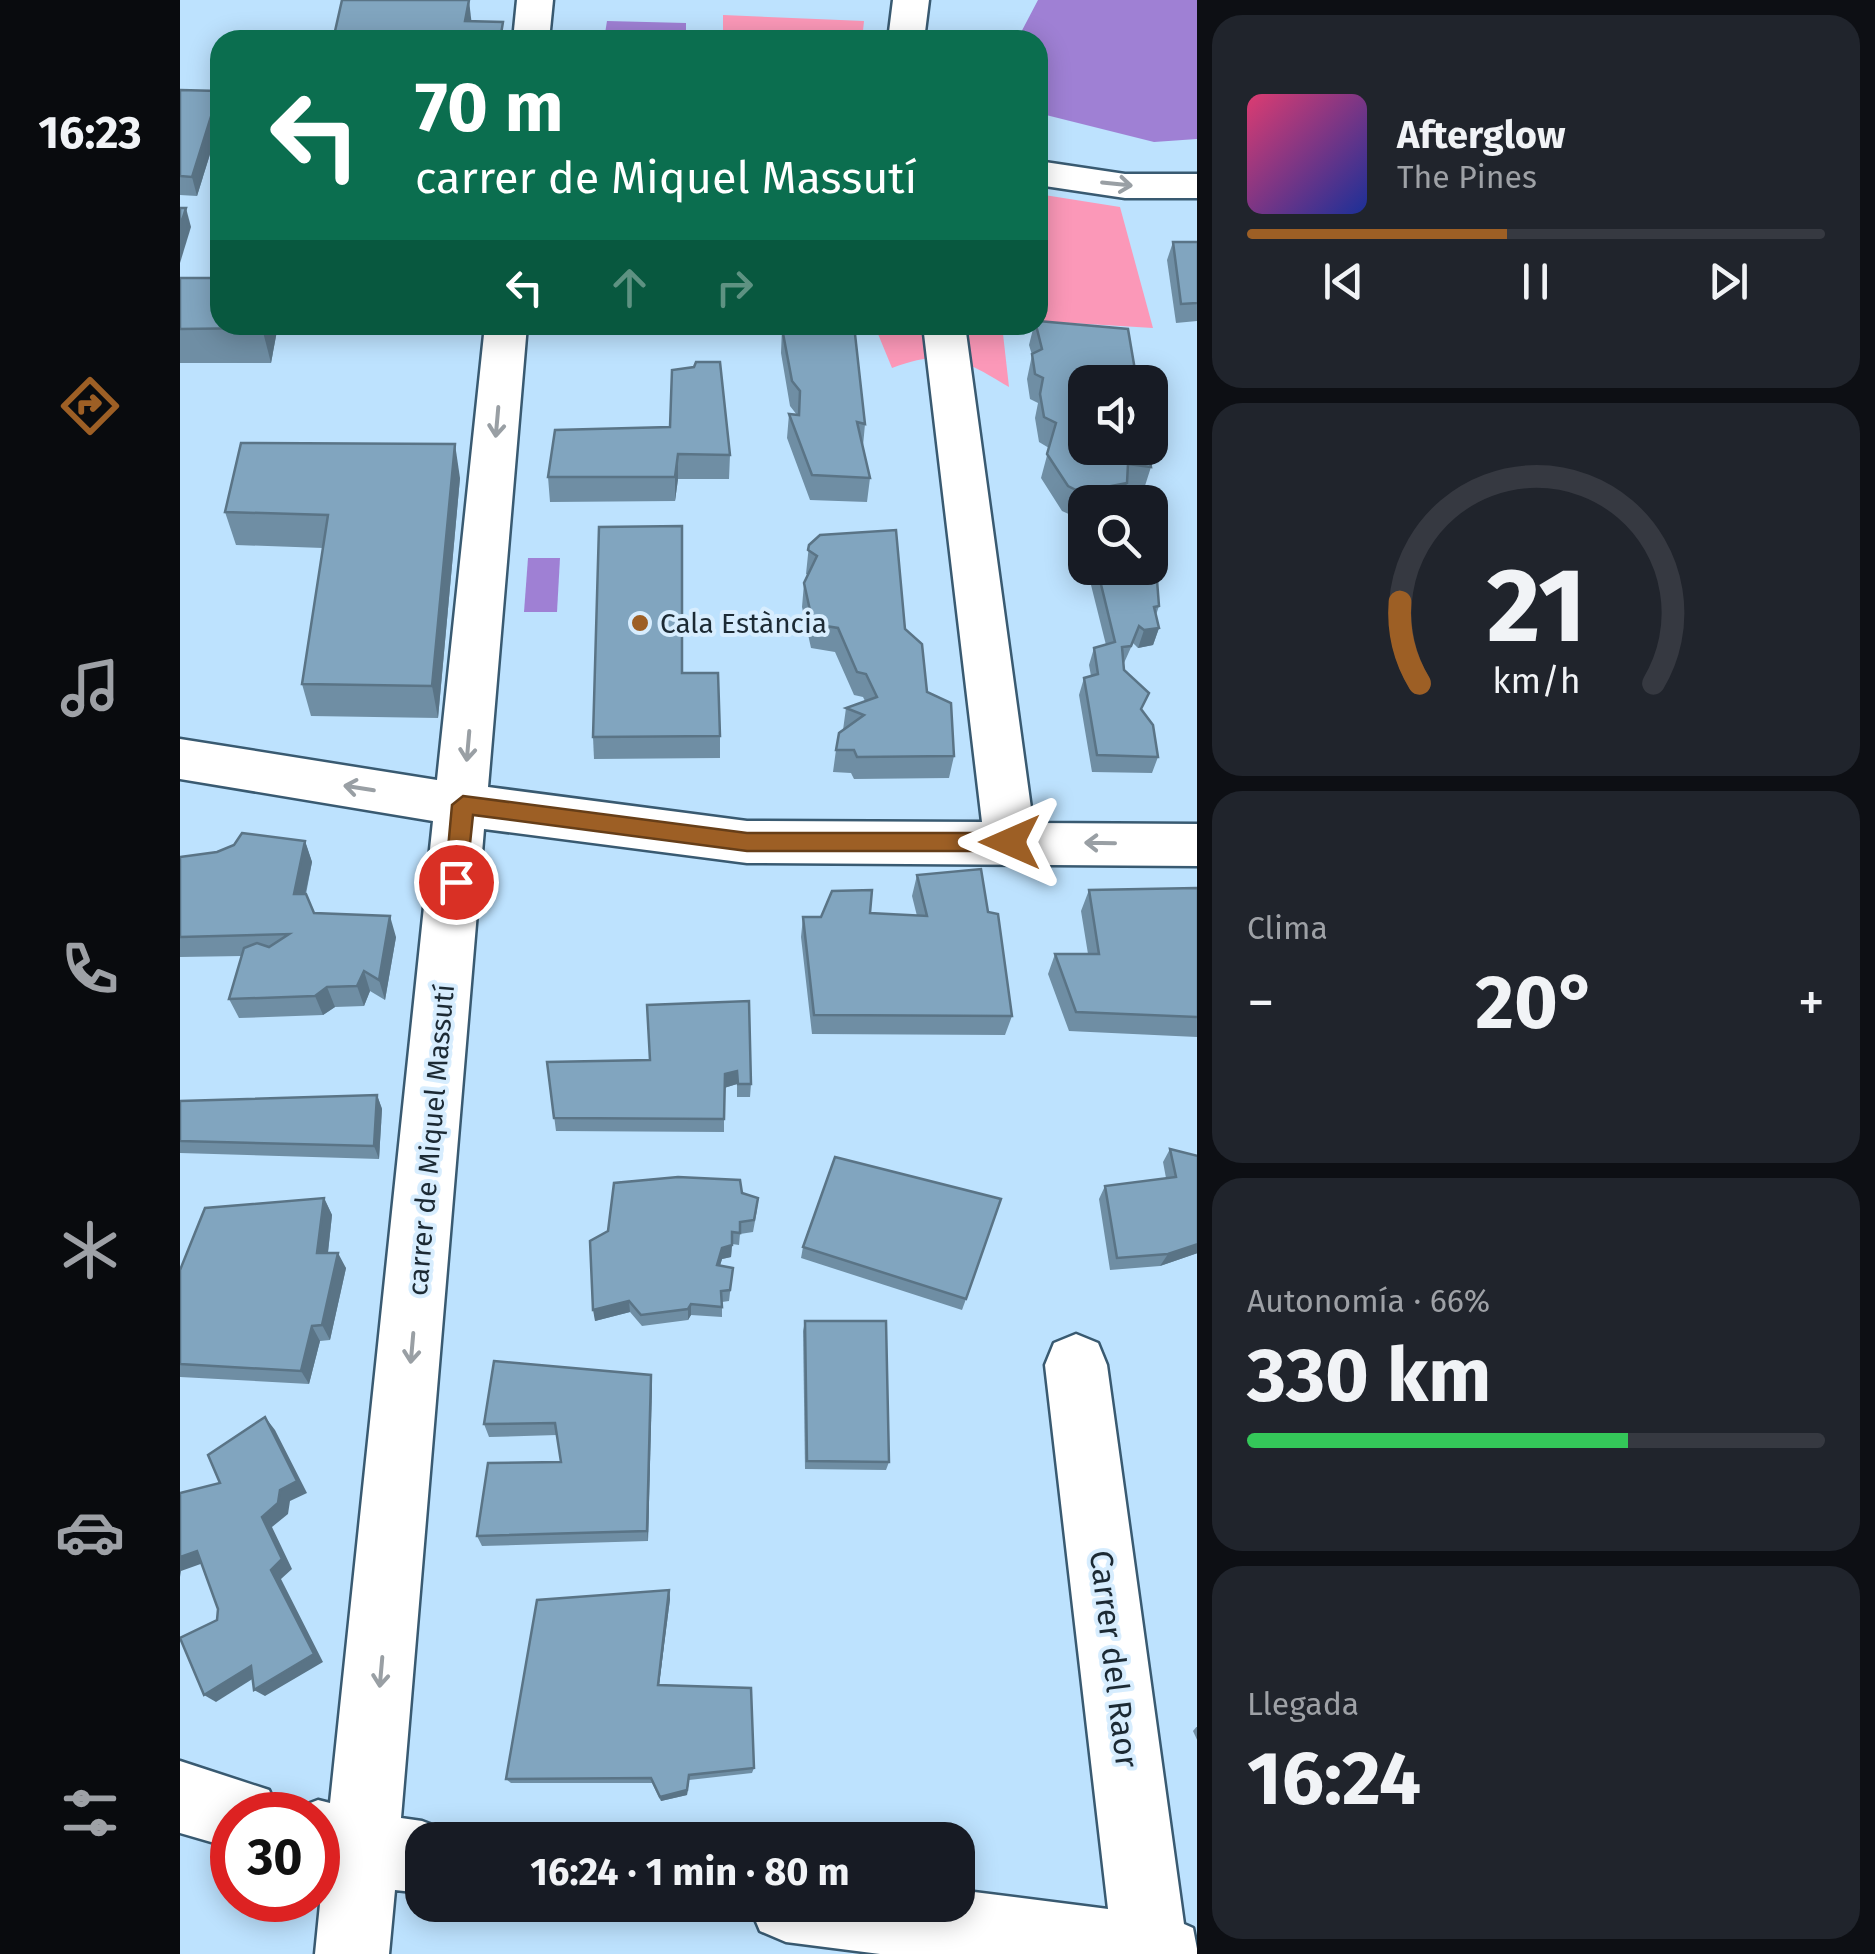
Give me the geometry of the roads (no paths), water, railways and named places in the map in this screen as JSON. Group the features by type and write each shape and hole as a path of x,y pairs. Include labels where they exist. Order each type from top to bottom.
{"street":[{"path":"532,30 535,0"},
{"path":"907,30 911,0"},
{"path":"1048,174 1125,186 1197,186"},
{"name":"carrer de Miquel Massutí","path":"352,1954 368,1847 505,335"},
{"path":"946,335 1010,842"},
{"path":"180,759 463,805 747,842 1197,845"},
{"name":"Carrer del Raor","path":"1076,1365 1151,1954"},
{"path":"180,1797 210,1805"},
{"path":"913,1922 1166,1954"}],"place":[{"name":"Cala Estància","path":"640,623"}]}
